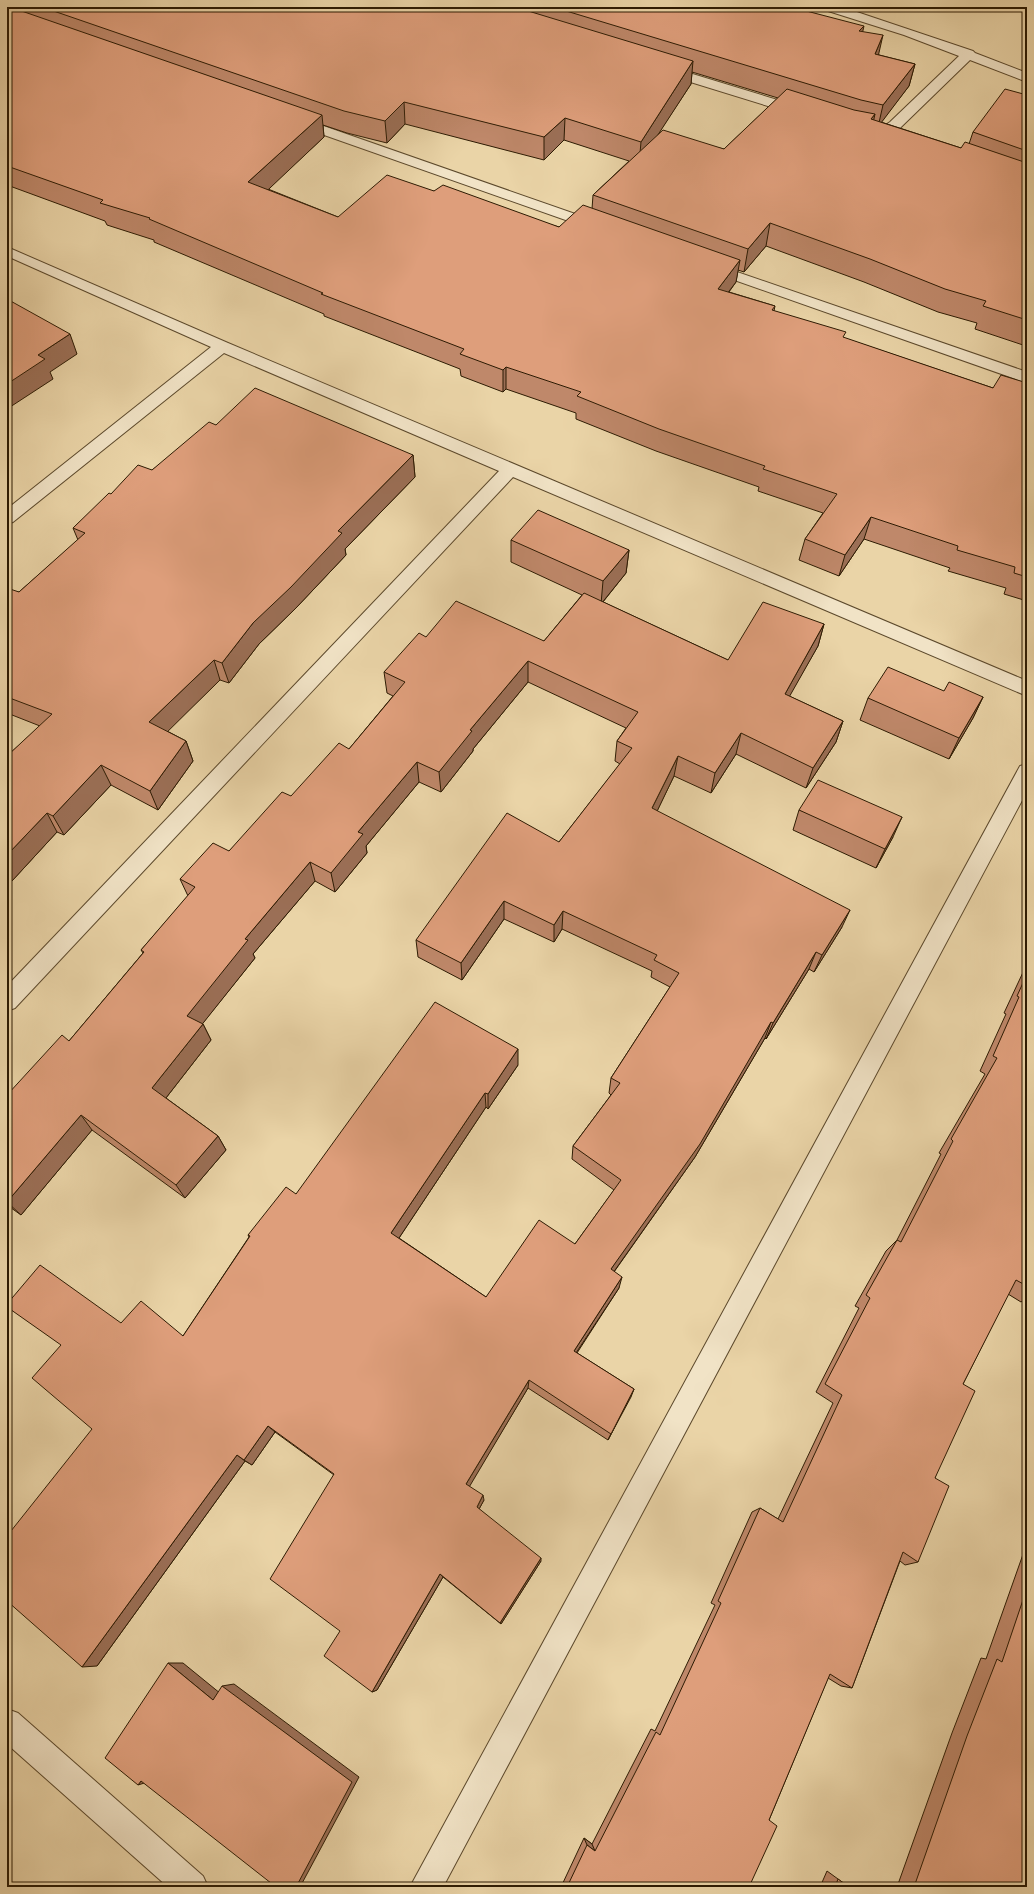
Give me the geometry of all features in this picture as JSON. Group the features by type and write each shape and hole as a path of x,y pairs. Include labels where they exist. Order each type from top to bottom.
{"street":[{"path":"829,7 970,54 1026,76"},
{"path":"882,133 895,125 970,54"},
{"path":"651,65 817,116"},
{"path":"281,115 613,232"},
{"path":"854,128 882,133 896,138"},
{"path":"7,251 222,346 1027,689"},
{"path":"696,261 1027,378"},
{"path":"7,518 222,346"},
{"path":"7,1001 511,469"},
{"path":"426,1887 1027,772"},
{"path":"7,1724 192,1887"}],"building":[{"path":"7,7 322,115 248,182 338,217 387,175 434,191 443,185 559,227 583,205 740,260 718,289 775,306 772,310 846,332 843,337 993,388 1001,375 1027,383 1027,577 1014,573 1015,567 957,550 958,546 871,517 845,555 805,539 837,494 763,469 765,466 659,429 577,396 581,392 506,367 503,370 460,354 464,349 321,294 323,293 149,219 150,218 100,203 103,200 7,166"},
{"path":"42,7 515,7 693,61 641,142 565,118 544,137 404,102 385,121 344,111"},
{"path":"553,7 791,7 864,26 859,31 883,35 875,54 915,64 883,105 861,100"},
{"path":"787,89 854,110 875,114 871,119 961,148 965,142 1027,163 1027,320 983,306 986,301 945,289 870,259 770,223 748,249 593,195 663,130 724,149"},
{"path":"1005,89 1027,95 1027,151 973,132"},
{"path":"7,299 70,334 38,355 45,359 7,384"},
{"path":"255,388 413,455 338,531 342,533 291,587 253,623 222,663 214,660 149,722 186,741 150,791 101,765 53,816 47,813 7,855 7,756 52,714 7,697 7,592 10,589 19,592 85,533 73,528 109,493 111,494 138,465 152,470 209,422 216,425"},
{"path":"538,510 629,550 603,581 511,540"},
{"path":"584,593 728,660 763,602 824,624 785,694 843,721 813,768 741,733 715,773 678,756 652,808 850,910 822,955 816,952 773,1023 771,1022 700,1144 611,1269 622,1277 574,1351 634,1389 611,1434 529,1380 466,1484 483,1495 477,1507 541,1558 500,1623 440,1574 372,1692 324,1656 340,1631 270,1579 334,1474 268,1426 244,1460 237,1455 82,1667 7,1601 7,1536 92,1429 32,1378 61,1345 7,1307 7,1304 40,1265 121,1323 141,1301 183,1336 250,1236 248,1235 286,1187 296,1194 435,1002 518,1049 488,1094 485,1093 391,1233 486,1297 539,1220 575,1244 621,1180 573,1146 620,1083 611,1078 679,973 654,960 657,955 563,911 554,925 504,901 461,963 416,940 507,813 559,842 632,748 617,741 638,712 528,661 470,730 472,731 439,772 417,762 358,832 363,834 331,873 310,862 245,939 248,940 187,1016 203,1024 152,1088 218,1136 176,1185 81,1115 7,1202 7,1095 62,1035 69,1041 144,952 141,950 195,887 180,879 213,843 229,851 282,792 291,796 339,743 349,749 405,682 384,672 419,633 426,637 456,601 544,641"},
{"path":"888,667 944,691 949,682 983,697 959,738 868,698"},
{"path":"818,780 902,817 885,849 799,810"},
{"path":"1027,974 1027,1286 1016,1280 963,1384 975,1391 935,1478 949,1486 918,1562 903,1552 852,1688 830,1674 769,1820 777,1826 749,1887 567,1887 587,1845 595,1851 656,1732 660,1735 721,1603 718,1601 760,1508 783,1522 842,1395 825,1384 870,1298 866,1295 897,1240 901,1242 953,1141 951,1139 997,1058 993,1056 1019,997 1017,996"},
{"path":"1027,1588 1027,1887 914,1887 967,1736 997,1659 1002,1662"},
{"path":"168,1663 213,1700 222,1686 352,1782 296,1887 276,1887 141,1781 138,1785 105,1758"},
{"path":"838,1879 849,1887 835,1887"}]}
